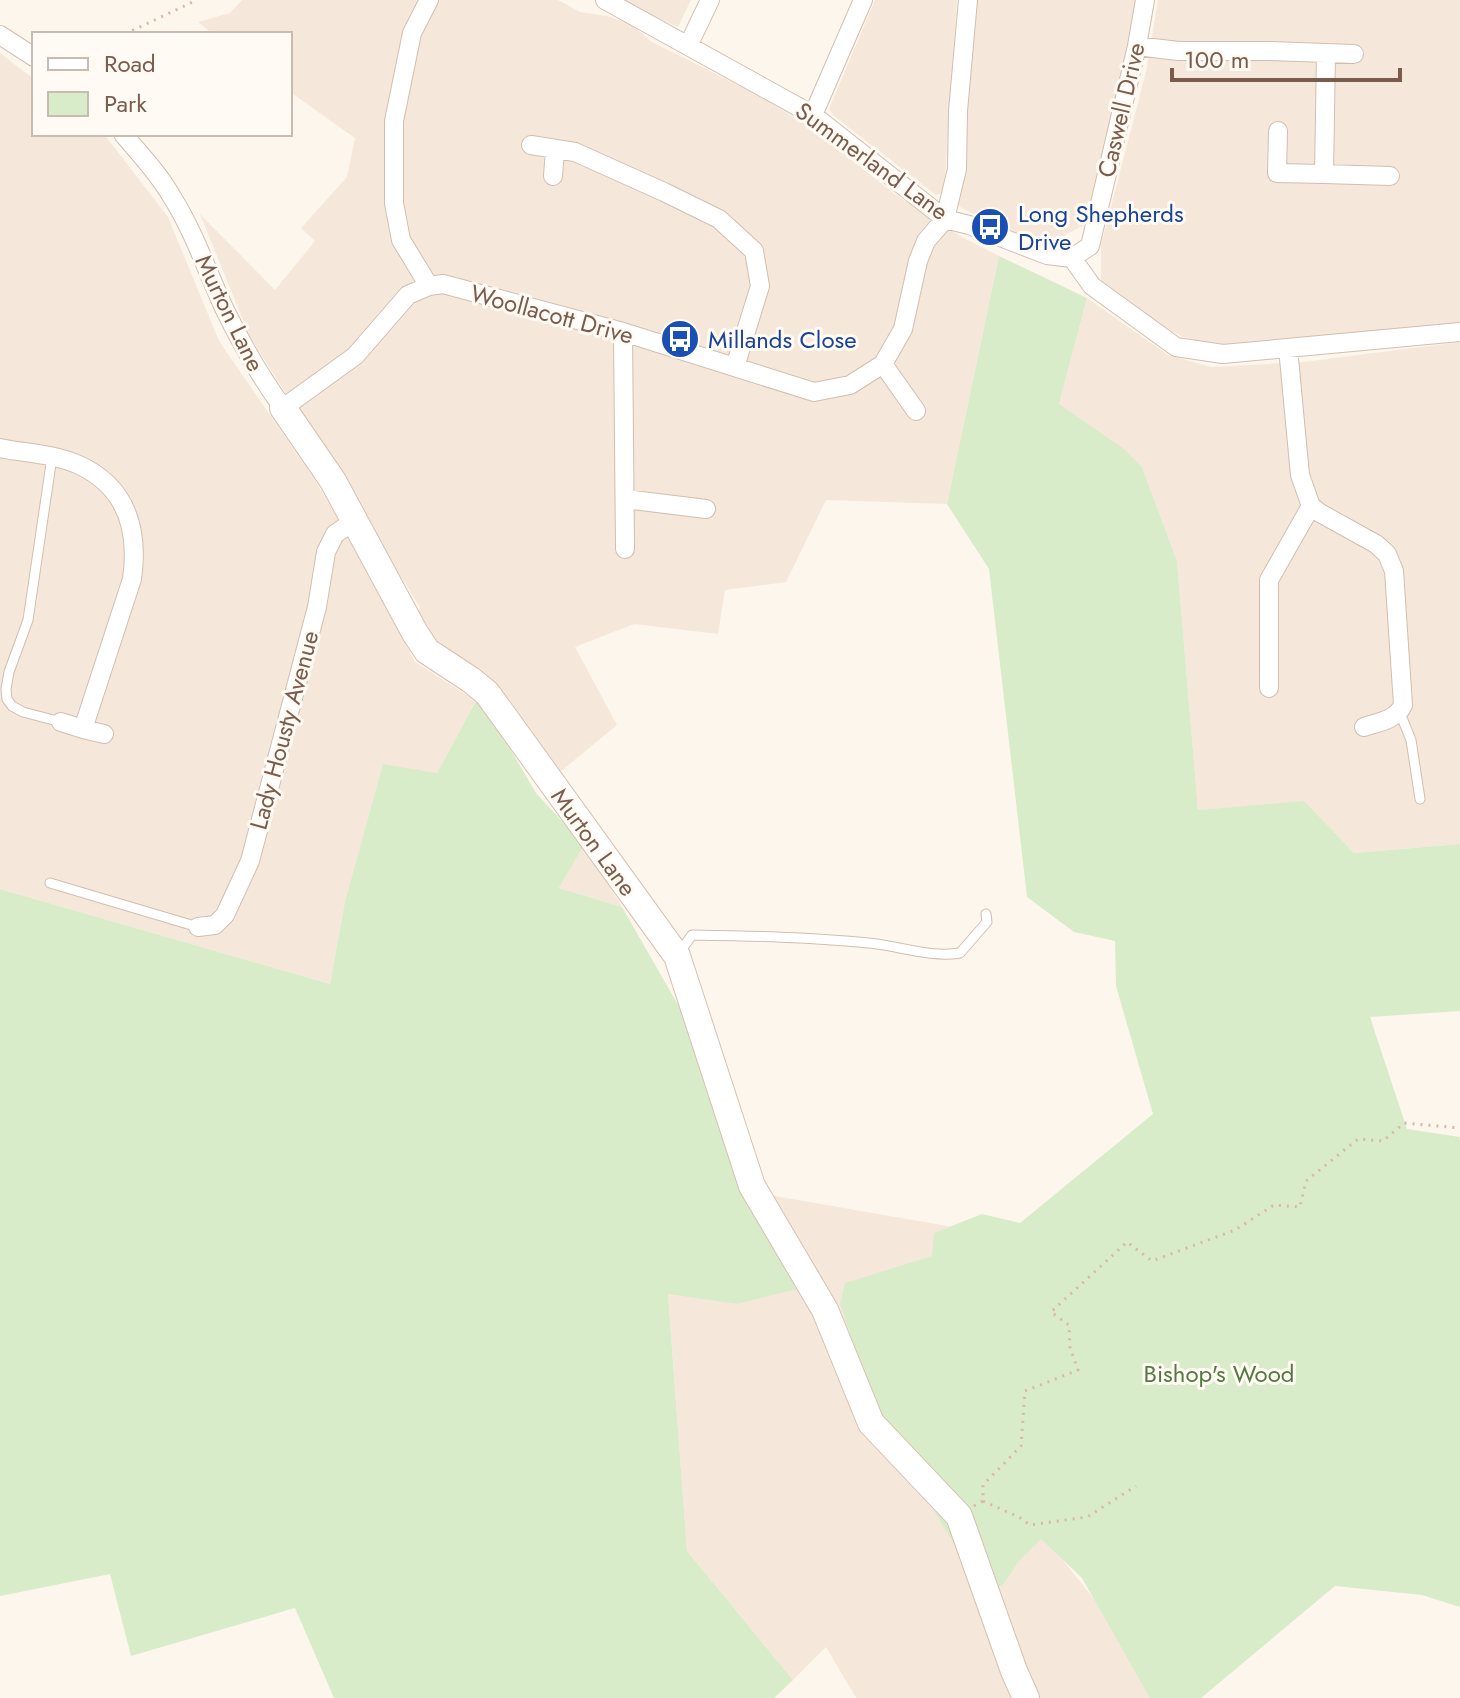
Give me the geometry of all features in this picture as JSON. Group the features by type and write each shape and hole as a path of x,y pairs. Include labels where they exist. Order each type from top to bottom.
{"street":[{"path":"283,408 355,356 408,295 429,286 401,240 394,203 394,121 412,33 429,0"},
{"name":"Summerland Lane","path":"605,0 813,115 945,219 1047,255 1072,258"},
{"path":"688,46 710,0"},
{"path":"813,115 863,0"},
{"path":"945,219 957,169 958,111 968,0"},
{"name":"Caswell Drive","path":"1072,258 1090,246 1145,0"},
{"path":"0,35 32,56"},
{"path":"1137,46 1178,51 1354,54"},
{"path":"1324,174 1326,53"},
{"path":"1278,131 1277,182 1324,174 1390,176"},
{"name":"Murton Lane","path":"125,136 172,196 257,372 333,481 427,651 487,693 677,956 752,1186 825,1310 871,1423 959,1516 1026,1698"},
{"path":"531,145 575,152 664,192 719,219 754,251 760,286 735,367"},
{"path":"553,176 555,150"},
{"name":"Woollacott Drive","path":"429,286 443,284 623,332 814,392 850,385 883,364 903,329 918,261 926,241 945,219"},
{"path":"1072,258 1092,286 1176,347 1223,354 1460,332"},
{"path":"623,332 625,549"},
{"path":"1288,348 1300,475 1311,506 1382,548 1394,571 1403,705 1394,717 1364,727"},
{"path":"883,364 916,411"},
{"path":"0,448 78,464 113,490 131,524 134,542 132,579 83,729"},
{"path":"625,499 706,509"},
{"path":"1269,688 1269,580 1311,506"},
{"name":"Lady Housty Avenue","path":"198,927 215,925 225,915 250,861 317,607 326,552 335,534 354,521"},
{"path":"61,722 104,734"}],"lane":[{"path":"52,457 28,620 6,689 12,706 61,722"},
{"path":"1400,713 1411,740 1420,799"},
{"path":"50,883 198,927"},
{"path":"677,956 692,935 871,943 945,955 960,953 987,922 986,914"}],"path":[{"path":"129,32 197,0"},
{"path":"983,1501 983,1485 1021,1446 1025,1391 1078,1370 1070,1347 1069,1325 1051,1312 1127,1242 1152,1261 1235,1230 1274,1205 1300,1207 1306,1181 1358,1139 1383,1141 1404,1123 1460,1128"},
{"path":"983,1501 1030,1525 1087,1517 1136,1486"},
{"path":"959,1516 983,1501"}],"shaded area":[{"path":"242,0 558,0 580,12 631,24 652,42 750,91 807,125 896,195 960,236 999,256 947,504 826,500 786,582 725,590 718,634 634,624 575,647 617,725 554,777 432,648 416,621 420,607 249,335 200,214 275,290 315,241 301,228 347,177 355,138 292,93 292,32 210,32 198,22 230,13"},
{"path":"619,0 691,0 678,27"},
{"path":"875,0 957,0 945,179 942,193 936,195 829,109"},
{"path":"976,0 1138,0 1088,223 1041,248 960,207 958,203"},
{"path":"1158,0 1460,0 1460,323 1216,345 1183,337 1142,317 1101,288 1101,245 1146,72"},
{"path":"0,53 32,77 32,136 106,136 168,217 219,341 314,479 356,548 415,662 476,701 437,773 383,765 345,901 330,984 0,889"},
{"path":"1087,298 1168,355 1211,367 1303,362 1460,342 1460,844 1354,853 1304,802 1198,810 1177,561 1142,467 1059,404"},
{"path":"584,845 622,907 559,888"},
{"path":"746,1191 976,1231 981,1254 852,1299 1174,1698 856,1698 826,1647 793,1680 687,1551 668,1293 737,1304"}],"green space":[{"name":"Bishop's Wood","path":"999,256 1087,298 1059,404 1124,449 1142,467 1177,561 1198,810 1304,801 1354,853 1460,844 1460,1011 1370,1017 1407,1129 1460,1137 1460,1607 1422,1595 1335,1586 1201,1698 1150,1698 1082,1578 1041,1539 1019,1561 1002,1586 980,1588 917,1482 869,1389 840,1304 845,1283 932,1256 934,1233 982,1214 1020,1223 1153,1114 1116,986 1115,941 1074,932 1027,897 989,569 947,504"},
{"path":"476,701 536,793 584,845 559,888 622,907 681,1010 802,1288 737,1304 668,1294 687,1551 793,1680 774,1698 334,1698 295,1608 131,1656 110,1574 0,1596 0,889 330,984 345,901 383,764 437,773"}],"place":[{"name":"Long Shepherds Drive","path":"990,227"},
{"name":"Millands Close","path":"680,339"}]}
